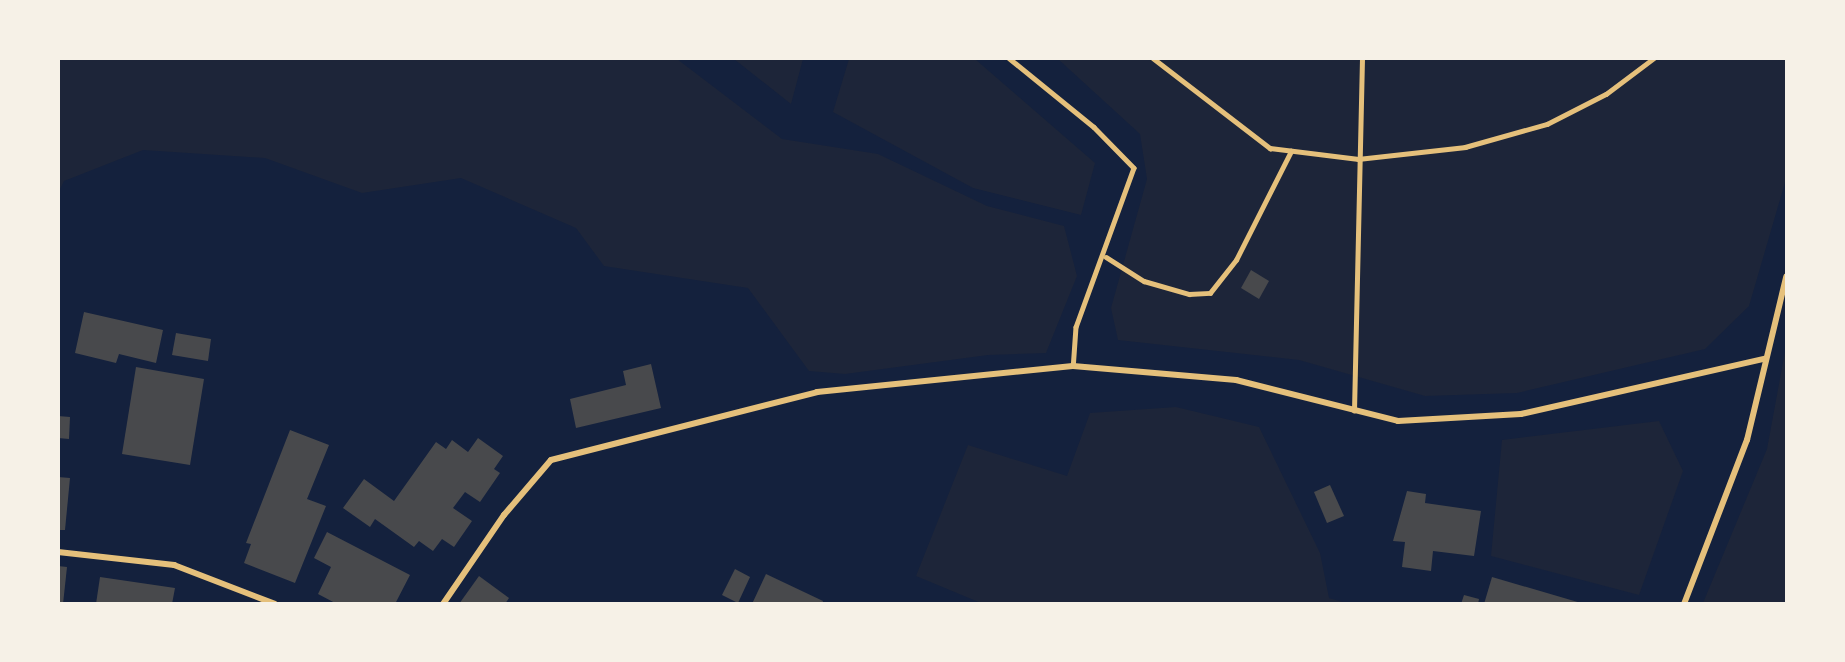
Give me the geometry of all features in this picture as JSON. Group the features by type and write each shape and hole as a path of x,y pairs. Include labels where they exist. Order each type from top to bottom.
{"street":[{"path":"1684,603 1748,440 1764,359 1786,277"},
{"path":"443,603 504,515 551,460 817,392 1073,366 1236,380 1398,421 1521,414 1764,359"},
{"path":"58,552 174,565 275,603"}],"lane":[{"path":"1009,58 1094,127 1134,168 1106,257 1076,327 1073,366"},
{"path":"1153,58 1270,148 1358,159 1465,147 1547,124 1606,94 1654,58"},
{"path":"1354,411 1362,58"},
{"path":"1106,257 1144,281 1189,294 1210,293 1236,260 1291,151"}],"shaded area":[{"path":"59,58 677,59 782,139 878,154 987,206 1064,226 1077,276 1046,353 988,355 845,374 809,371 748,288 604,266 576,228 461,178 362,193 265,158 143,150 64,181 59,191"},
{"path":"734,59 803,59 791,104"},
{"path":"849,59 975,59 1095,163 1081,215 973,188 833,112"},
{"path":"1058,59 1786,59 1786,179 1749,306 1705,349 1517,393 1425,396 1299,360 1118,340 1111,308 1147,179 1140,134"},
{"path":"1786,346 1786,603 1703,603 1767,449"},
{"path":"1176,407 1259,427 1320,553 1329,598 1346,603 981,603 916,576 968,445 1067,476 1090,413"},
{"path":"1659,421 1683,471 1639,595 1491,556 1502,440"}],"building":[{"path":"1251,270 1269,281 1259,299 1241,288"},
{"path":"84,312 163,330 156,363 119,354 116,363 75,353"},
{"path":"176,333 211,339 208,361 172,355"},
{"path":"651,364 661,408 576,428 570,399 626,385 623,371"},
{"path":"136,367 204,379 190,465 122,454"},
{"path":"58,416 70,417 69,439 58,438"},
{"path":"290,430 329,445 307,499 326,506 295,583 244,563 251,544 246,543"},
{"path":"478,438 503,456 494,469 500,473 480,502 465,492 453,508 472,521 454,547 442,539 433,551 419,541 414,547 375,519 370,527 343,508 364,479 394,501 436,442 446,449 452,440 468,452"},
{"path":"58,477 70,478 65,530 58,530"},
{"path":"1330,485 1344,516 1327,523 1314,492"},
{"path":"1407,491 1426,494 1425,503 1481,511 1474,556 1433,551 1431,571 1402,567 1405,542 1393,541"},
{"path":"327,532 410,575 395,604 337,604 318,594 331,567 314,558"},
{"path":"58,566 67,567 63,604 58,604"},
{"path":"735,569 750,577 738,603 722,595"},
{"path":"766,574 823,601 822,604 752,604"},
{"path":"479,576 509,598 505,604 459,604"},
{"path":"100,577 175,588 172,604 96,604"},
{"path":"1492,577 1581,603 1581,604 1484,604"},
{"path":"1464,595 1479,599 1478,604 1461,604"}]}
